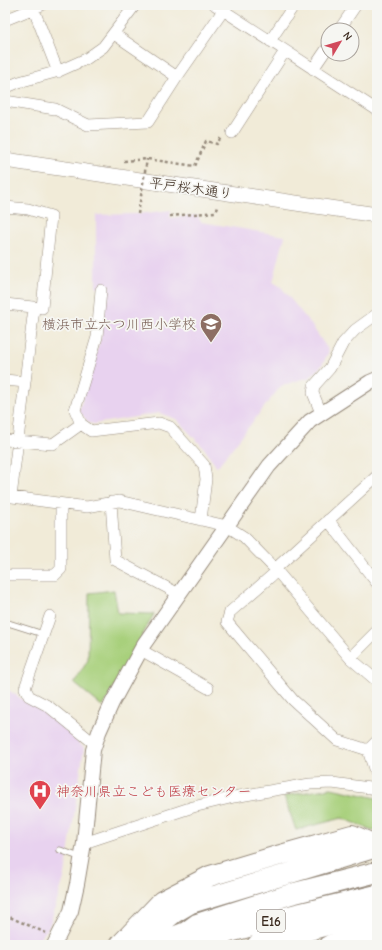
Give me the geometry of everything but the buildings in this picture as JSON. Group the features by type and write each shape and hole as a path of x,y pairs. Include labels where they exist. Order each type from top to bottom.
{"highway":[{"path":"120,945 162,901 210,876 352,835 373,844"},
{"path":"134,945 174,913 191,903 373,844"},
{"path":"153,945 187,916 377,858"},
{"path":"153,945 186,932 197,924 291,894 377,872"},
{"path":"178,945 194,937 256,914 292,903 377,882"},
{"name":"E16","path":"197,945 222,934 377,895"},
{"path":"233,945 377,902"},
{"path":"257,945 377,911"},
{"path":"291,945 377,921"},
{"path":"330,945 377,931"},
{"path":"365,945 377,941"}],"main road":[{"name":"平戸桜木通り","path":"5,160 377,215"}],"street":[{"path":"5,88 19,82 58,72 86,59 103,47 135,5"},
{"path":"270,41 294,5"},
{"path":"344,22 356,5"},
{"path":"5,20 36,6 58,72"},
{"path":"6,102 55,110 88,125 148,122 222,7 285,51 377,110"},
{"path":"114,34 177,77"},
{"path":"232,133 285,51"},
{"path":"313,69 320,58"},
{"path":"5,207 28,208 51,216 42,308 5,304"},
{"path":"102,290 97,336 75,410 81,424 91,431 160,424 170,428 204,465 206,479 201,520"},
{"path":"34,308 18,441 8,497 87,507 119,501 227,526 244,537 276,570 350,658 377,681"},
{"path":"321,413 313,393 314,386 330,368 343,342 355,330 377,314"},
{"path":"51,939 70,911 82,858 93,750 112,703 141,650 269,466 310,421 377,378"},
{"path":"5,380 25,382"},
{"path":"5,440 53,444 81,424"},
{"path":"368,750 337,740 293,700 227,622 230,612 377,476"},
{"path":"111,502 115,560 179,594"},
{"path":"5,575 55,576 61,569 61,504"},
{"path":"328,520 377,583"},
{"path":"50,616 25,688 29,696 48,706 95,744"},
{"path":"350,658 377,631"},
{"path":"141,650 208,688"},
{"path":"368,750 377,741"},
{"path":"368,750 377,778"},
{"path":"84,843 192,807 234,797 310,784 332,783 377,789"}],"lane":[{"path":"5,622 43,634"},
{"path":"60,850 82,858"}],"path":[{"path":"124,161 146,159 194,166 206,141 217,144 227,129 232,133"},
{"path":"138,214 146,159"},
{"path":"170,216 216,212 219,203"},
{"path":"5,915 51,939"}],"shaded area":[{"name":"横浜市立六つ川西小学校","path":"171,210 170,218 197,215 201,222 285,236 273,282 281,287 310,323 329,351 322,365 308,379 302,379 281,386 217,467 204,448 176,419 159,413 94,424 89,423 79,411 101,336 107,290 96,288 96,215 138,214"},
{"name":"神奈川県立こども医療センター","path":"5,688 22,699 46,711 84,748 65,875 49,927 35,945 5,945"}],"green space":[{"path":"114,590 118,613 154,614 103,707 74,683 88,660 89,593"},
{"path":"331,788 377,798 377,832 342,818 296,830 284,796"}],"place":[{"name":"横浜市立六つ川西小学校","path":"211,344"},
{"name":"神奈川県立こども医療センター","path":"40,810"}]}
